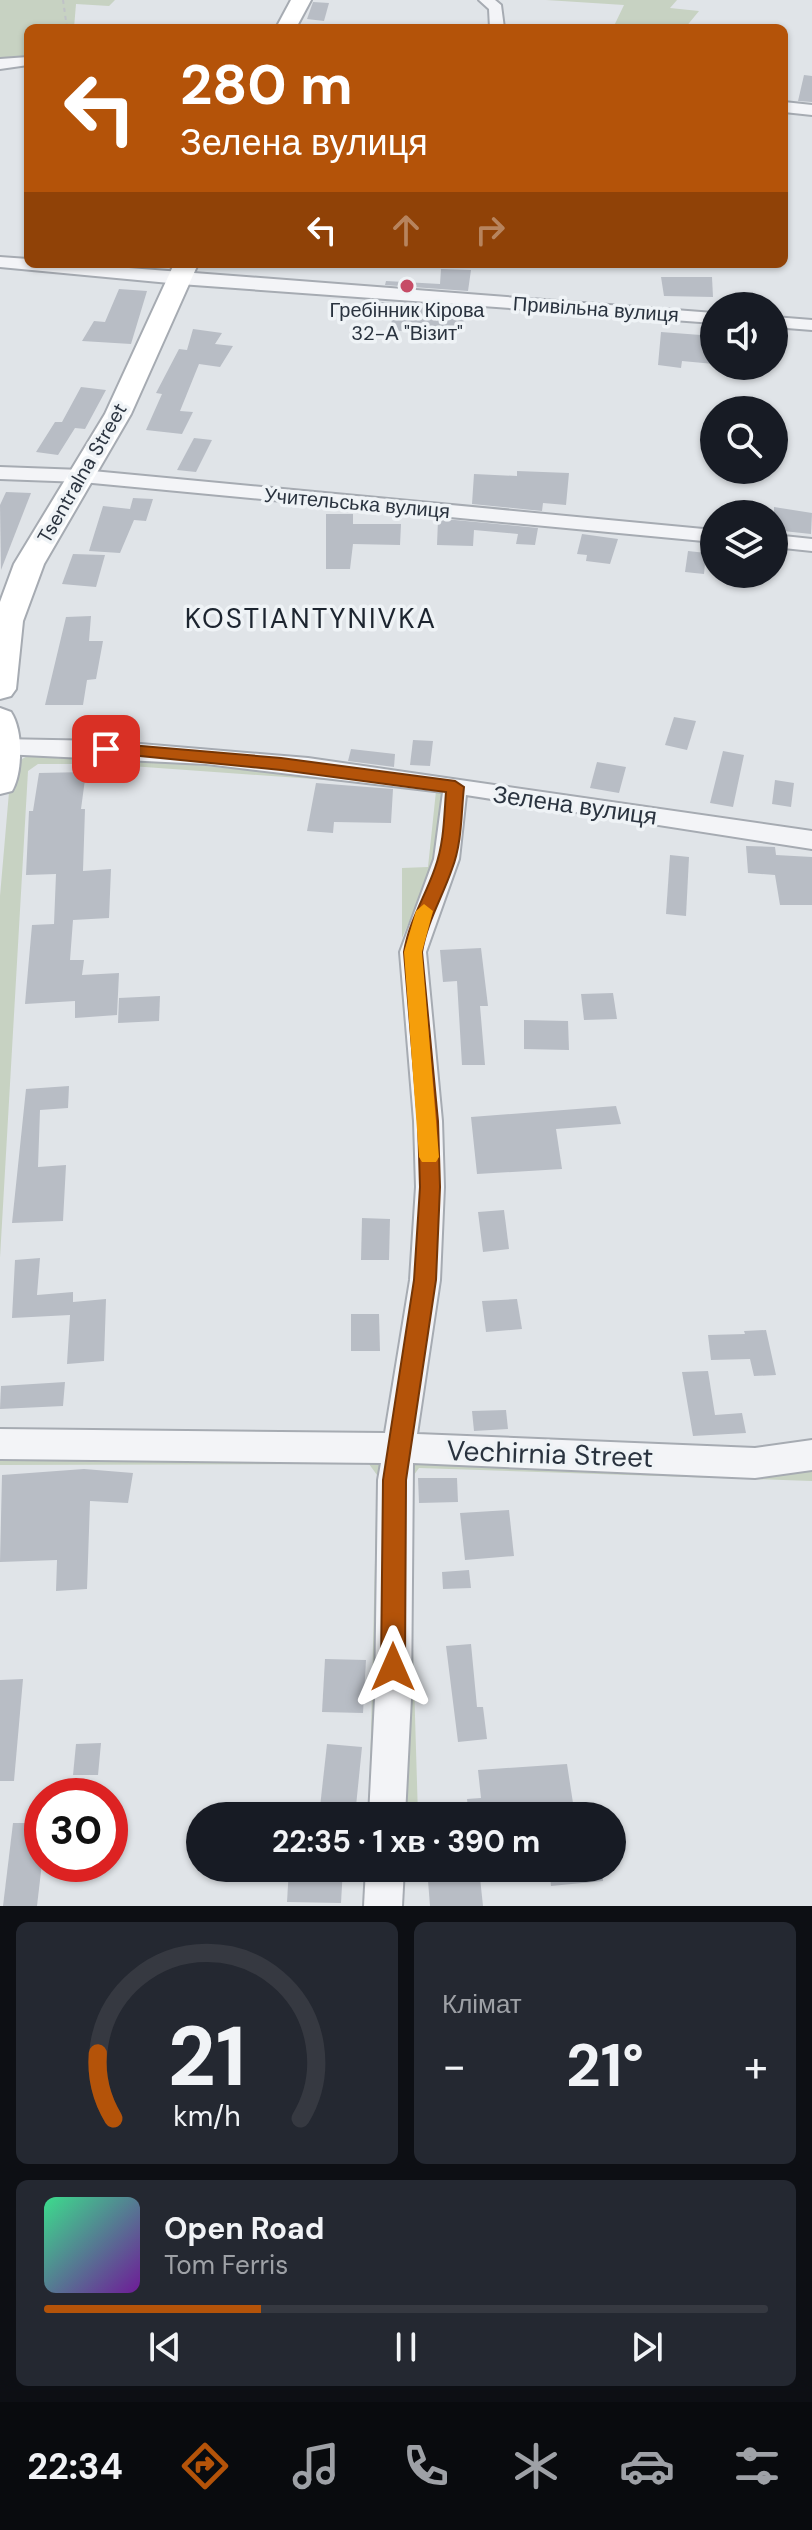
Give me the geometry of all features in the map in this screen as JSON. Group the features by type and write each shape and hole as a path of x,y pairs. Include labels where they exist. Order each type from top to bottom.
{"street":[{"path":"288,24 301,0"},
{"path":"486,0 496,8 497,24"},
{"path":"0,64 24,61"},
{"path":"788,107 812,110"},
{"name":"Привільна вулиця","path":"0,262 24,263"},
{"name":"Привільна вулиця","path":"122,268 700,317"},
{"name":"Tsentralna Street","path":"0,689 8,621 29,564 118,414 183,271"},
{"path":"788,323 812,325"},
{"name":"Учительська вулиця","path":"0,473 82,476 700,535"},
{"path":"788,542 812,545"},
{"path":"0,783 2,732"},
{"name":"Зелена вулиця","path":"2,732 77,746 281,764 455,787 812,840"},
{"path":"388,1802 393,1698 394,1480 425,1280 430,1187 428,1121 413,952 417,927 451,844 455,787"},
{"name":"Vechirnia Street","path":"0,1444 401,1448 755,1463 812,1455"},
{"path":"383,1906 384,1882"}],"path":[{"path":"63,0 66,24"}],"green space":[{"path":"0,0 115,0 109,6 76,4 74,24 24,24 24,64 0,67"},
{"path":"546,0 677,0 670,8 699,11 688,24 615,24 624,5"},
{"path":"54,751 440,789 448,798 441,850 402,938 402,868 428,867 436,791 384,784 103,764 38,764 28,771 0,1258 0,896 11,769 25,757"},
{"path":"0,1450 375,1456 384,1466 385,1623 370,1802 377,1475 369,1464 0,1465"},
{"path":"408,1463 812,1465 812,1481 419,1468 408,1483 418,1802 396,1802"}],"building":[{"path":"313,2 329,3 324,21 307,19"},
{"path":"804,75 812,76 812,102 798,101"},
{"path":"441,269 471,270 468,291 385,285 386,281 440,284"},
{"path":"661,277 712,277 713,292 700,292 700,297 664,296"},
{"path":"119,289 147,291 131,344 82,341 94,321 105,322"},
{"path":"381,302 466,308 462,329 425,326 422,333 391,330 392,316 378,315"},
{"path":"193,329 222,333 215,344 233,346 220,367 199,364 180,411 193,412 182,434 146,430 162,394 156,393 179,349 187,350"},
{"path":"661,332 700,335 700,363 682,361 681,368 658,365"},
{"path":"81,387 106,390 85,429 75,428 58,455 36,452 55,422 62,422"},
{"path":"194,438 212,440 196,472 177,470"},
{"path":"517,471 569,473 566,505 543,503 542,511 472,504 474,474 517,476"},
{"path":"6,492 31,493 1,570 0,505"},
{"path":"133,498 153,499 146,521 134,520 120,553 89,551 103,506 130,509"},
{"path":"788,509 812,513 811,534 788,532"},
{"path":"326,514 353,514 353,524 401,524 400,545 353,544 350,569 326,569"},
{"path":"438,520 538,528 535,545 516,544 518,534 474,530 473,546 437,545"},
{"path":"582,534 618,539 610,564 586,561 587,555 577,554"},
{"path":"688,551 700,552 700,574 685,572"},
{"path":"73,554 105,555 96,587 62,584"},
{"path":"91,616 89,641 103,641 96,679 87,680 83,705 45,705 66,617"},
{"path":"674,717 696,721 687,750 665,745"},
{"path":"413,740 433,741 430,766 410,765"},
{"path":"351,749 395,754 394,767 348,761"},
{"path":"723,751 744,755 733,807 710,803"},
{"path":"597,762 626,767 619,793 590,788"},
{"path":"86,772 81,809 85,809 83,871 111,869 109,918 73,920 70,960 84,960 82,975 119,973 117,1015 75,1018 75,1001 25,1004 32,925 54,924 56,874 26,875 29,811 33,811 39,773"},
{"path":"775,780 794,783 791,807 772,804"},
{"path":"316,783 393,789 391,823 334,822 333,833 307,831"},
{"path":"746,846 775,847 776,855 812,857 812,905 780,905 775,875 748,873"},
{"path":"670,855 689,857 686,916 666,914"},
{"path":"481,948 488,1006 480,1006 485,1065 462,1065 457,981 443,982 440,950"},
{"path":"613,993 617,1019 584,1020 581,994"},
{"path":"160,996 159,1021 118,1023 119,998"},
{"path":"524,1020 568,1021 569,1050 524,1049"},
{"path":"69,1086 68,1108 40,1110 38,1167 66,1165 63,1221 12,1223 26,1089"},
{"path":"616,1106 621,1124 556,1129 562,1169 477,1174 471,1117"},
{"path":"504,1210 509,1249 483,1252 478,1212"},
{"path":"362,1218 390,1219 389,1260 361,1260"},
{"path":"40,1258 37,1295 73,1292 73,1302 106,1299 104,1361 67,1364 70,1315 12,1318 15,1260"},
{"path":"517,1299 522,1329 486,1332 482,1301"},
{"path":"351,1314 379,1314 380,1351 351,1351"},
{"path":"766,1330 776,1375 754,1376 750,1359 711,1360 708,1335"},
{"path":"708,1371 715,1415 742,1413 746,1433 693,1436 682,1372"},
{"path":"65,1382 63,1406 0,1409 1,1386"},
{"path":"506,1410 508,1429 474,1431 472,1411"},
{"path":"84,1469 133,1473 128,1503 90,1501 87,1589 56,1591 57,1560 0,1562 2,1475"},
{"path":"418,1478 457,1478 458,1502 419,1503"},
{"path":"509,1510 514,1556 465,1560 460,1513"},
{"path":"469,1570 471,1588 443,1589 442,1572"},
{"path":"471,1644 477,1707 483,1707 487,1739 458,1742 446,1646"},
{"path":"325,1659 366,1660 363,1713 322,1712"},
{"path":"23,1679 14,1781 0,1781 0,1680"},
{"path":"101,1743 98,1775 73,1775 76,1744"},
{"path":"327,1744 362,1747 356,1802 321,1802"},
{"path":"567,1764 573,1802 467,1802 467,1799 481,1798 478,1770"},
{"path":"13,1823 24,1823 24,1882 40,1882 37,1906 3,1906"},
{"path":"288,1882 342,1882 341,1903 287,1902"},
{"path":"428,1882 480,1882 483,1906 430,1906"},
{"path":"551,1882 593,1882 551,1886"}],"slow traffic":[{"path":"424,911 417,927 413,952 429,1157"}],"place":[{"name":"Гребінник Кірова 32-А \"Візит\"","path":"407,286"}],"district":[{"name":"KOSTIANTYNIVKA","path":"311,618"}],"route":[{"path":"106,749 281,764 455,787 451,844 417,927 413,952 428,1121 430,1187 425,1280 394,1480 393,1667"}]}
